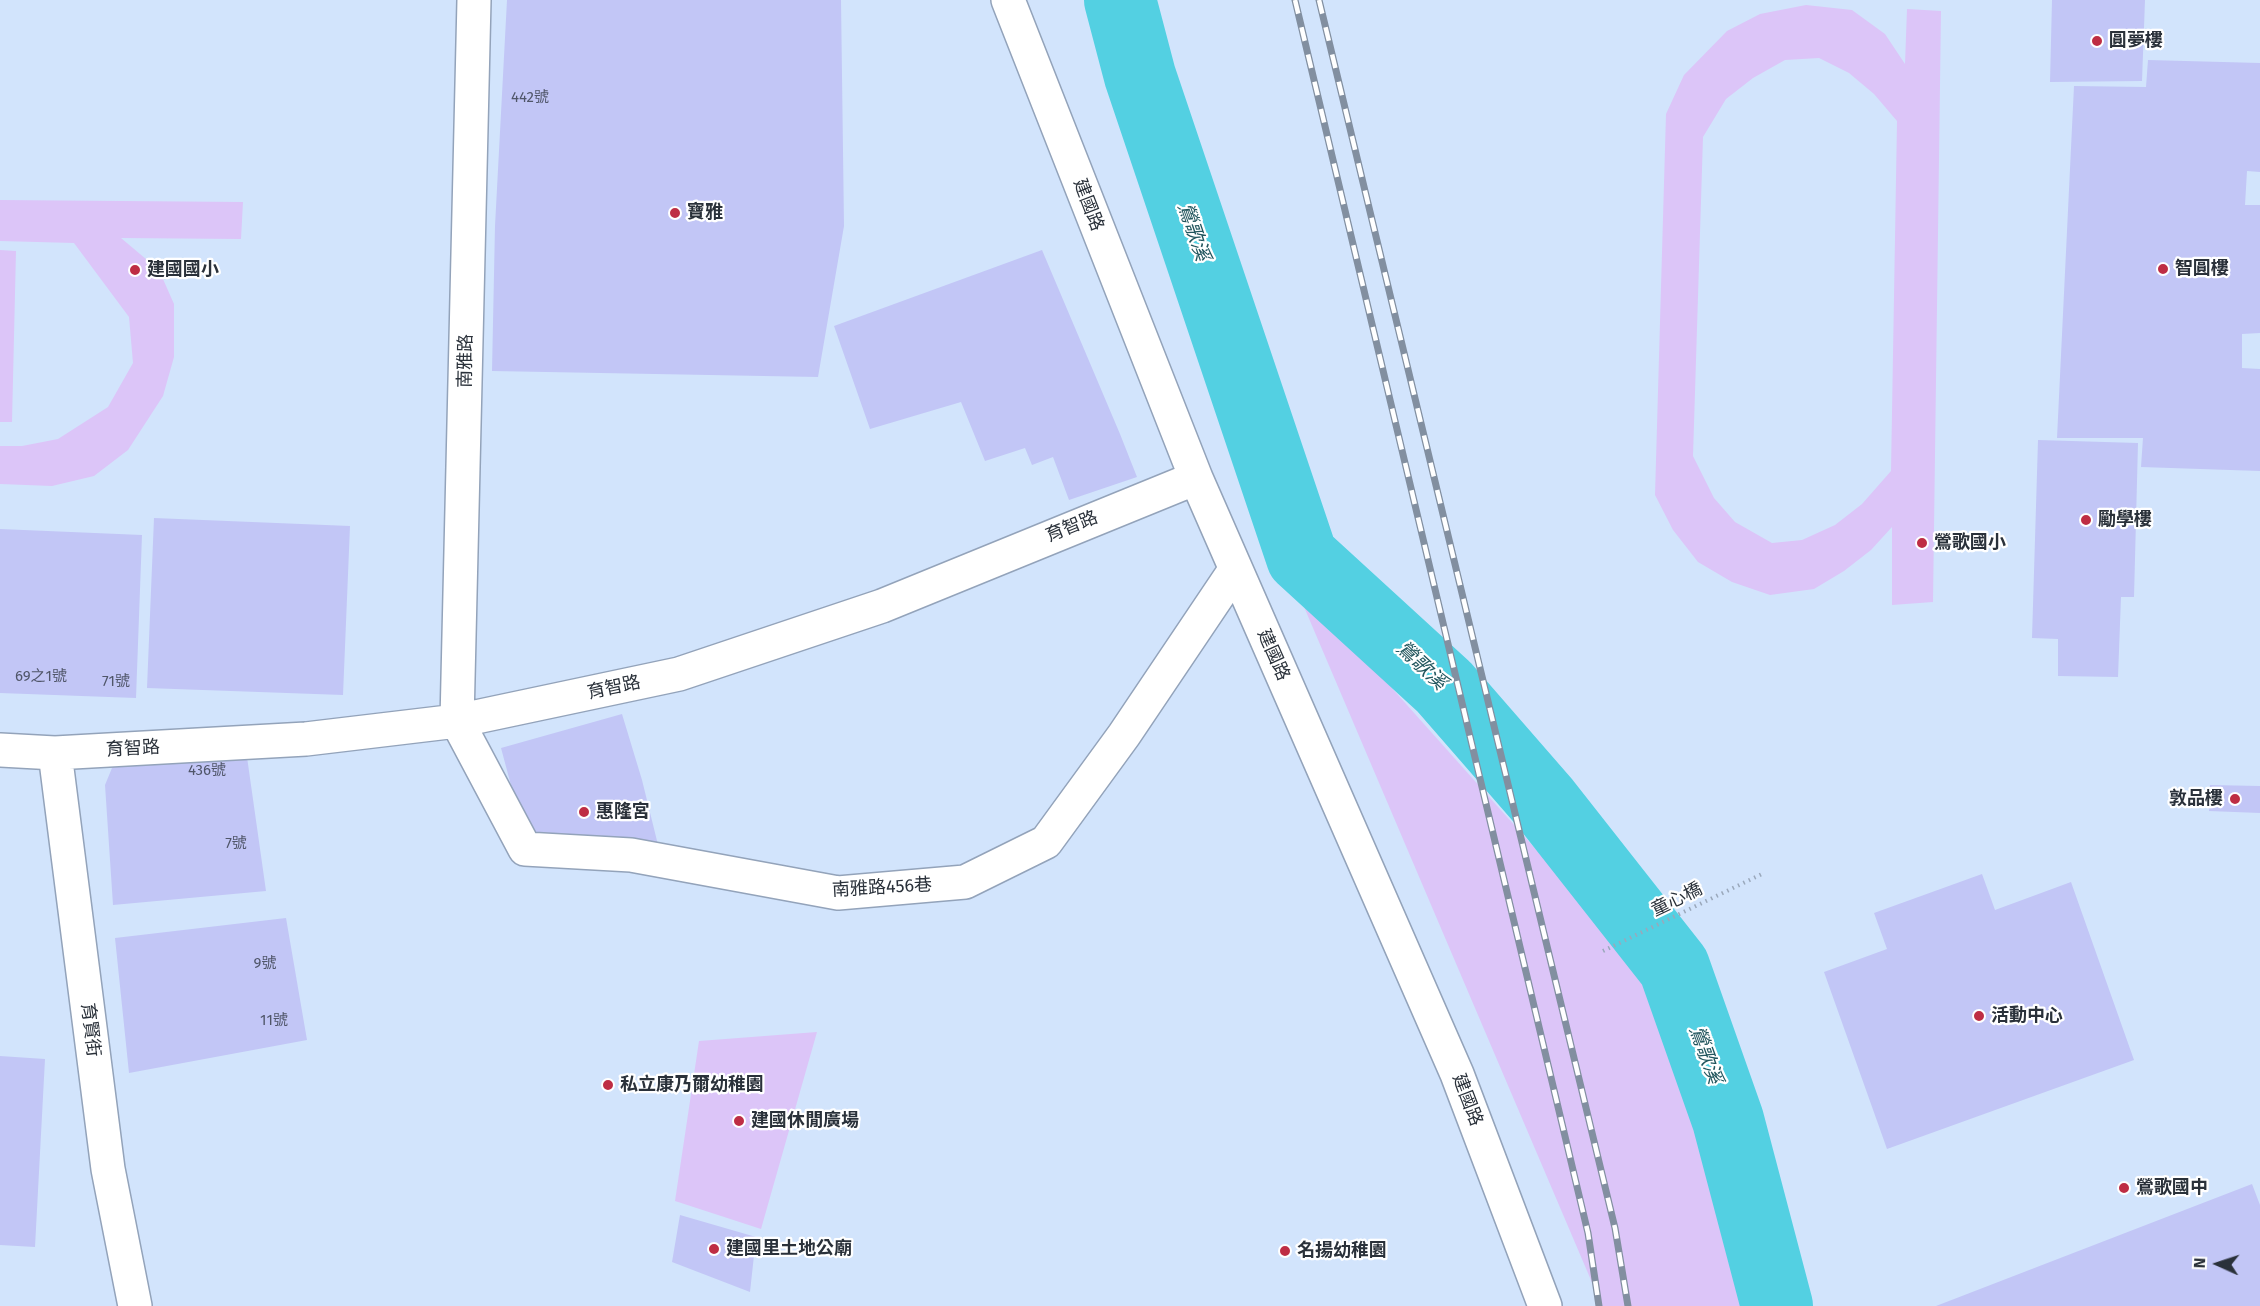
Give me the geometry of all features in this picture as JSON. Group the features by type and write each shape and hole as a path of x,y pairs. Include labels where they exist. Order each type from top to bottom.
{"street":[{"name":"南雅路","path":"457,721 474,0"},
{"name":"建國路","path":"1008,0 1196,478 1457,1074 1545,1306"},
{"name":"育智路","path":"0,750 55,753 306,739 457,721 678,674 882,606 1196,478"},
{"name":"南雅路456巷","path":"457,721 525,849 631,855 838,893 964,882 1046,842 1124,735 1235,570"},
{"name":"育賢街","path":"55,753 108,1169 135,1306"}],"path":[{"name":"童心橋","path":"1603,951 1764,873"}],"shaded area":[{"path":"1806,5 1852,10 1885,34 1905,64 1907,9 1941,11 1933,602 1892,605 1892,527 1871,550 1844,571 1814,589 1770,595 1732,582 1698,562 1673,530 1655,495 1666,114 1684,75 1727,31 1760,14","holes":["1819,58 1849,73 1874,94 1897,121 1891,471 1862,504 1835,525 1802,540 1772,543 1735,522 1714,498 1693,456 1703,137 1726,99 1753,78 1785,60"]},
{"path":"0,200 243,202 241,239 121,238 159,270 174,304 174,357 163,396 128,450 94,476 52,486 0,484 0,446 22,446 58,439 108,407 133,363 129,317 74,243 0,241"},
{"path":"0,250 16,251 12,422 0,422"},
{"path":"1290,574 1666,995 1743,1306 1602,1306"},
{"name":"建國休閒廣場","path":"817,1032 761,1229 675,1201 699,1041"}],"building":[{"path":"507,0 841,0 844,226 818,377 492,371 495,226"},
{"name":"圓夢樓","path":"2052,0 2145,0 2142,81 2050,82"},
{"name":"智圓樓","path":"2148,60 2260,63 2260,172 2247,171 2245,205 2260,205 2260,333 2242,334 2242,368 2260,369 2260,471 2141,467 2143,438 2057,438 2074,86 2146,87"},
{"path":"1042,250 1137,477 1069,500 1053,457 1032,465 1025,448 985,461 961,402 870,429 834,326"},
{"name":"勵學樓","path":"2038,440 2138,443 2134,597 2121,597 2118,677 2058,676 2058,639 2032,638"},
{"path":"154,518 350,526 343,695 147,688"},
{"path":"0,529 142,535 136,698 0,693"},
{"name":"惠隆宮","path":"622,714 642,780 659,849 527,845 501,748"},
{"path":"125,755 247,757 266,891 113,905 105,785 112,768"},
{"name":"敦品樓","path":"2210,785 2260,786 2260,813 2209,811"},
{"name":"活動中心","path":"1982,874 1995,910 2071,882 2134,1060 1887,1149 1824,972 1887,949 1874,913"},
{"path":"286,918 307,1040 129,1073 115,938"},
{"path":"0,1056 45,1059 35,1247 0,1245"},
{"path":"2252,1184 2260,1205 2260,1306 1936,1306"},
{"name":"建國里土地公廟","path":"680,1215 756,1237 750,1292 672,1262"}],"waterway":[{"name":"鶯歌溪","path":"1120,0 1140,76 1302,557 1444,687 1545,803 1674,967 1728,1120 1777,1306"}],"railway":[{"path":"1295,0 1588,1233 1599,1306"},
{"path":"1319,0 1615,1228 1628,1306"}],"place":[{"name":"圓夢樓","path":"2097,41"},
{"name":"寶雅","path":"675,213"},
{"name":"智圓樓","path":"2163,269"},
{"name":"建國國小","path":"135,270"},
{"name":"勵學樓","path":"2086,520"},
{"name":"鶯歌國小","path":"1922,543"},
{"name":"敦品樓","path":"2235,799"},
{"name":"惠隆宮","path":"584,812"},
{"name":"活動中心","path":"1979,1016"},
{"name":"私立康乃爾幼稚園","path":"608,1085"},
{"name":"建國休閒廣場","path":"739,1121"},
{"name":"鶯歌國中","path":"2124,1188"},
{"name":"建國里土地公廟","path":"714,1249"},
{"name":"名揚幼稚園","path":"1285,1251"}]}
